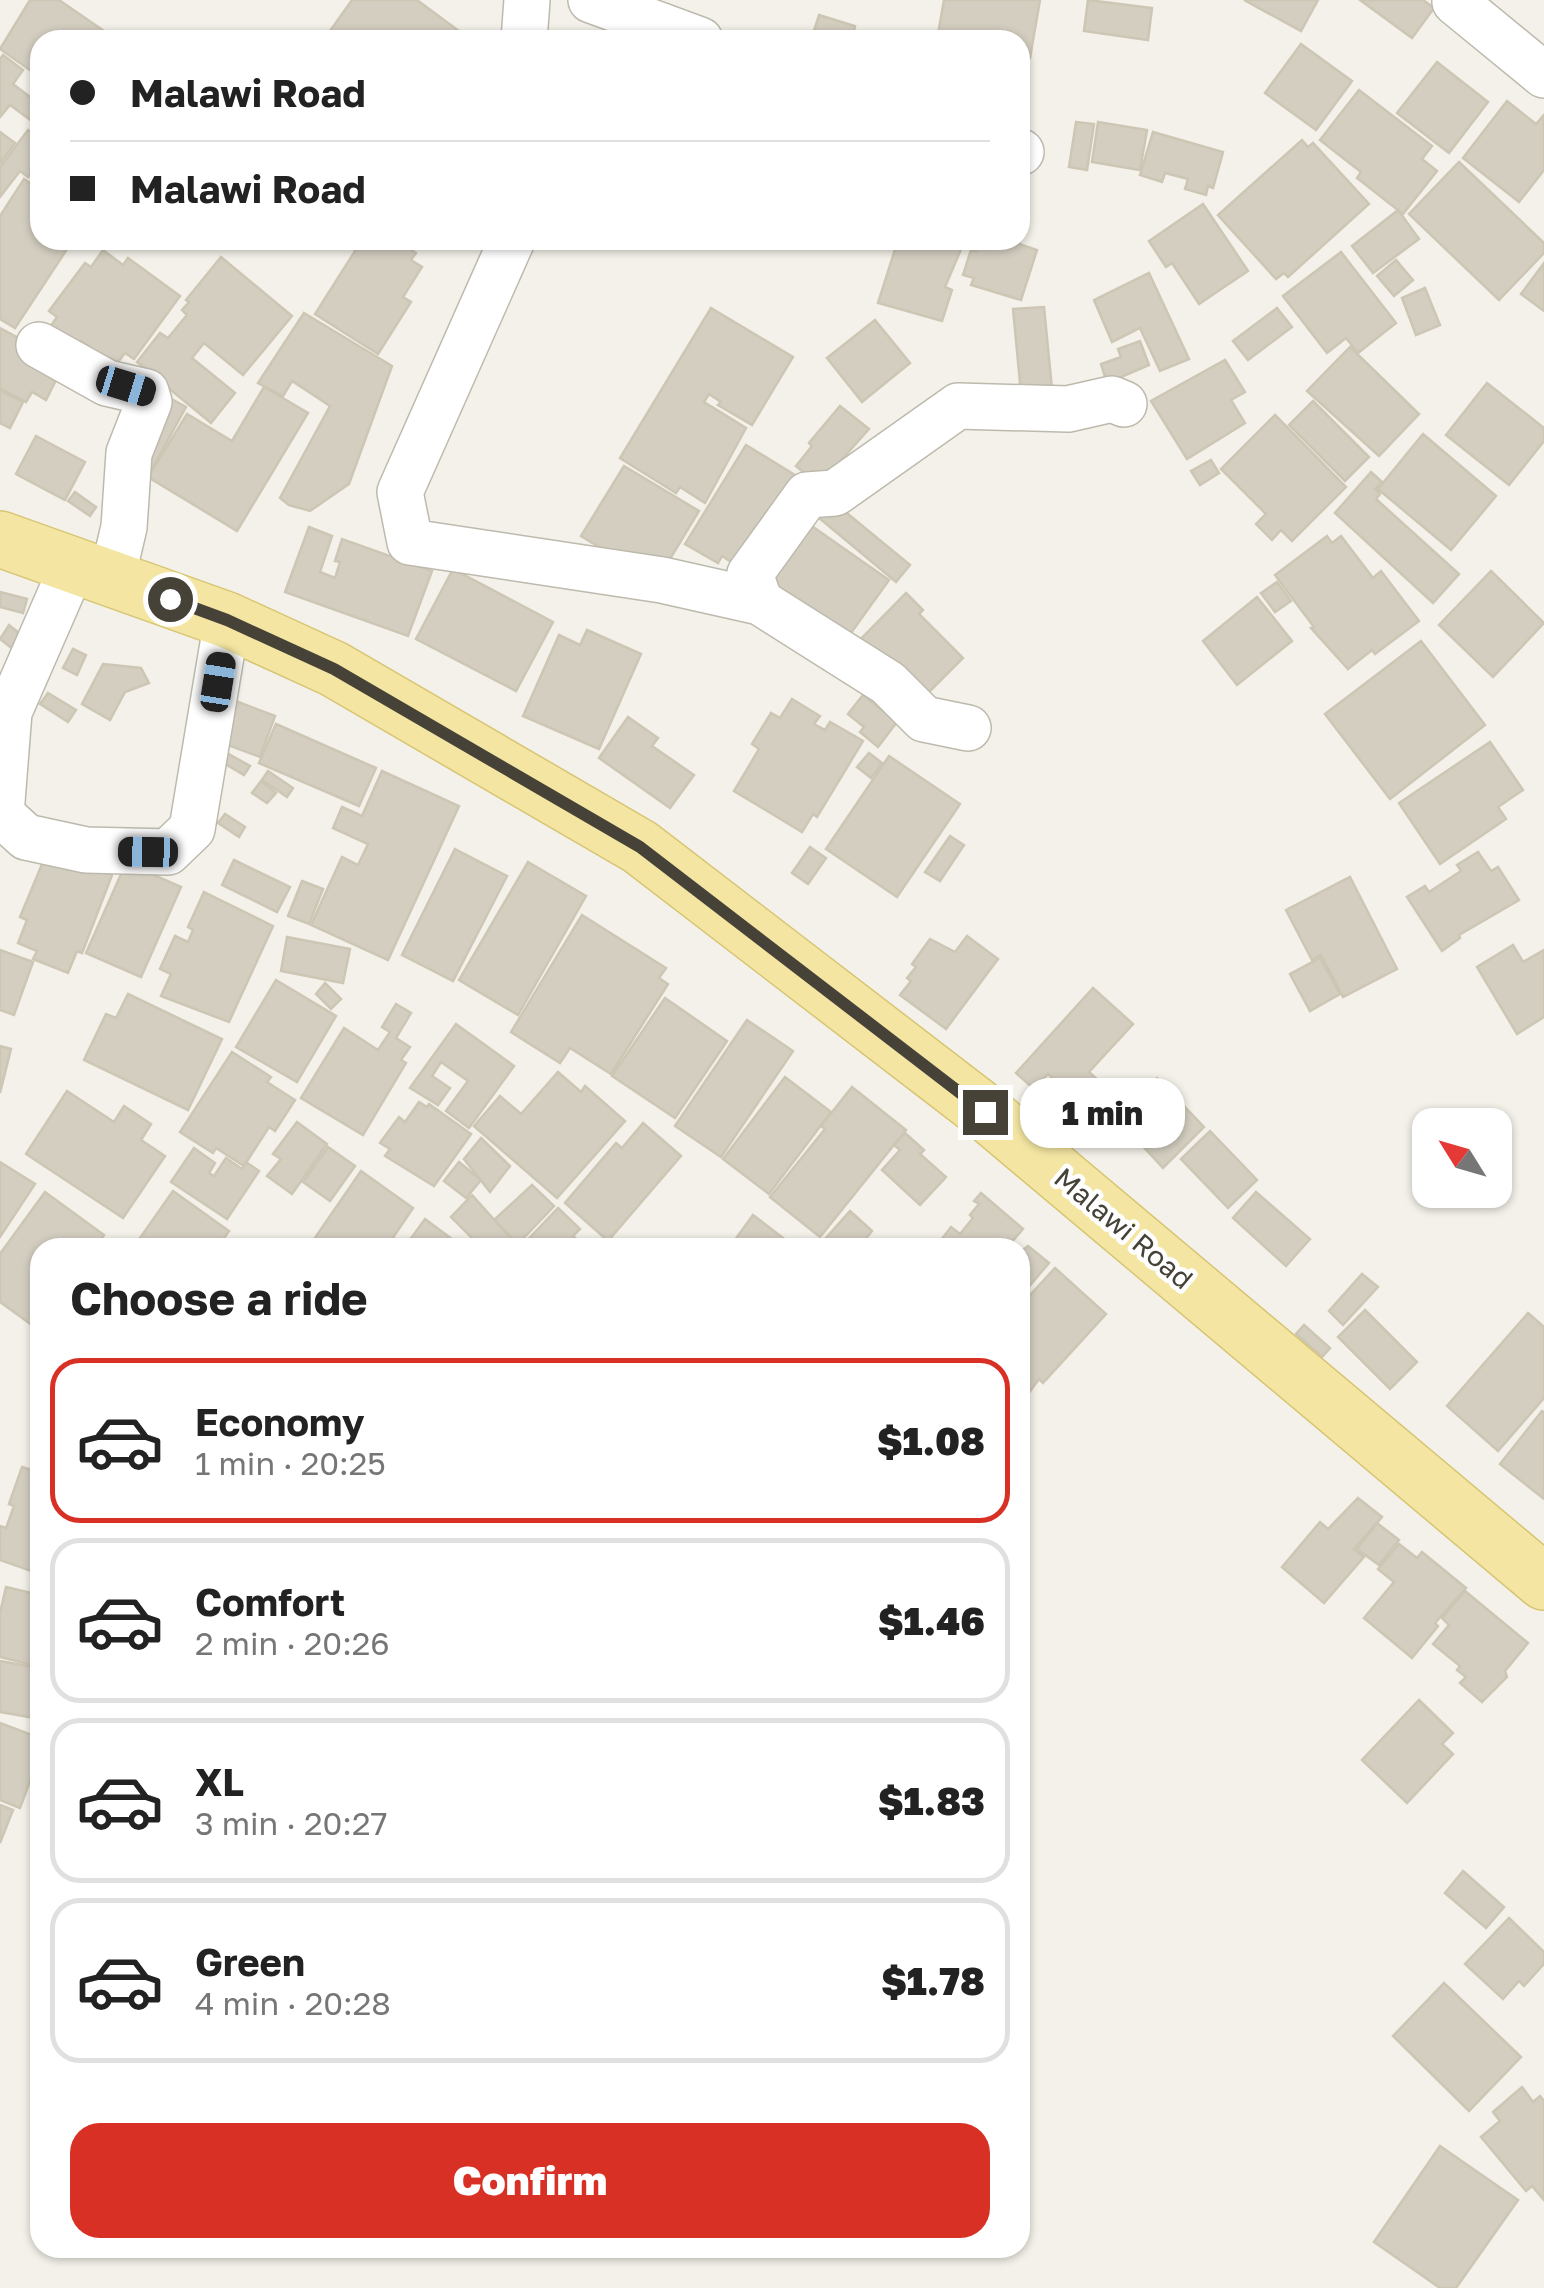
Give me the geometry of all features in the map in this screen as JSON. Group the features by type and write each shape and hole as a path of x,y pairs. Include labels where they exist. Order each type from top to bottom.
{"main road":[{"name":"Malawi Road","path":"0,538 227,620 334,669 640,847 985,1112 1544,1582"}],"street":[{"path":"525,30 527,0"},
{"path":"591,0 673,30"},
{"path":"1454,2 1544,76"},
{"path":"508,250 400,492 410,542 662,580 760,602 888,682 924,719 968,728"},
{"path":"39,344 107,383 146,392 150,402 129,452 124,527 93,570 9,712 1,814 26,837 86,850 168,852 192,829 227,620"},
{"path":"760,602 750,574 806,495 835,493 958,406 1068,409 1112,399 1124,404"}],"building":[{"path":"30,0 59,0 103,30 30,30 30,70 0,49"},
{"path":"352,0 417,0 458,30 331,30"},
{"path":"944,0 1040,0 1030,58 1030,30 939,30"},
{"path":"1088,0 1152,8 1148,40 1084,31"},
{"path":"1244,0 1318,0 1301,31"},
{"path":"1360,0 1423,0 1434,8 1412,38"},
{"path":"819,15 855,26 854,30 814,30"},
{"path":"1301,44 1352,81 1316,130 1265,93"},
{"path":"3,55 23,70 13,84 30,97 30,120 10,105 0,117"},
{"path":"1437,62 1488,102 1449,153 1397,113"},
{"path":"1359,90 1432,146 1422,159 1437,171 1403,214 1357,178 1361,172 1320,140"},
{"path":"1507,101 1536,124 1544,115 1544,170 1519,202 1463,158"},
{"path":"1076,122 1094,124 1087,170 1069,167"},
{"path":"1098,122 1147,130 1140,170 1092,162"},
{"path":"0,132 15,143 0,163"},
{"path":"30,132 30,174 28,177 20,171 0,197 0,167"},
{"path":"1153,132 1223,152 1213,188 1208,186 1206,195 1185,189 1188,179 1165,173 1162,182 1140,175"},
{"path":"1302,140 1308,147 1313,143 1369,204 1288,277 1284,273 1276,279 1218,215"},
{"path":"1459,162 1544,243 1544,253 1499,300 1409,214"},
{"path":"24,179 30,183 30,250 66,250 15,328 0,319 0,216"},
{"path":"1203,204 1248,271 1199,304 1172,263 1166,267 1149,241"},
{"path":"1398,210 1419,239 1373,273 1352,246"},
{"path":"103,250 123,265 128,258 180,296 134,359 125,353 115,366 81,341 71,355 44,336 57,317 49,311 85,263 91,267"},
{"path":"356,250 416,253 411,260 422,267 403,297 411,302 378,354 315,314"},
{"path":"895,250 961,250 945,287 952,290 942,321 878,303"},
{"path":"971,250 1037,250 1021,300 971,285 974,278 963,275"},
{"path":"1341,252 1396,323 1358,353 1346,338 1327,353 1283,296"},
{"path":"221,257 292,316 243,375 204,343 192,358 235,393 211,423 137,362 160,333 168,338 187,315 182,310 189,302 186,300"},
{"path":"1396,260 1413,280 1394,296 1377,276"},
{"path":"1544,263 1544,311 1521,294"},
{"path":"1149,273 1189,359 1160,371 1140,328 1112,342 1094,300"},
{"path":"1425,288 1440,325 1416,335 1402,298"},
{"path":"1044,307 1052,389 1021,393 1013,309"},
{"path":"711,308 793,357 752,425 718,405 721,402 709,394 704,402 746,428 705,503 680,487 676,493 620,458"},
{"path":"1277,308 1292,327 1248,360 1233,341"},
{"path":"304,313 392,366 349,484 310,511 280,498 330,406 292,381 283,396 258,383"},
{"path":"875,320 910,363 862,402 827,358"},
{"path":"0,328 52,356 57,378 46,400 32,392 26,402 0,388"},
{"path":"1140,341 1149,365 1107,383 1101,364 1121,357 1118,349"},
{"path":"1350,347 1419,414 1379,456 1307,391"},
{"path":"1225,360 1245,392 1231,400 1245,423 1187,459 1151,401"},
{"path":"1487,383 1544,428 1544,441 1509,485 1446,435"},
{"path":"264,387 308,413 237,531 148,477 187,414 232,441"},
{"path":"0,390 23,402 10,428 0,423"},
{"path":"166,396 186,407 148,476 131,466"},
{"path":"1313,401 1369,457 1345,481 1289,425"},
{"path":"840,406 869,429 819,485 796,466 812,446 809,443"},
{"path":"1275,415 1346,487 1292,541 1281,530 1272,540 1256,524 1266,514 1221,469"},
{"path":"1423,434 1496,496 1451,550 1378,489"},
{"path":"36,436 85,462 65,500 16,474"},
{"path":"746,445 808,483 745,571 722,556 718,563 685,544"},
{"path":"1211,460 1219,473 1200,485 1191,471"},
{"path":"624,466 699,511 661,574 641,572 581,536"},
{"path":"1371,472 1382,482 1375,489 1380,494 1376,499 1459,574 1433,603 1335,513"},
{"path":"75,492 96,507 90,516 68,501"},
{"path":"831,500 910,565 896,582 818,517"},
{"path":"796,515 889,580 848,637 755,579"},
{"path":"309,527 332,536 320,572 335,578 340,562 335,561 342,539 432,571 408,636 285,592"},
{"path":"1327,536 1332,543 1341,536 1373,578 1381,571 1419,621 1348,669 1311,628 1314,627 1275,575"},
{"path":"453,569 553,622 516,691 416,639"},
{"path":"1491,571 1544,623 1493,677 1439,625"},
{"path":"1277,582 1291,601 1275,612 1261,593"},
{"path":"0,592 27,599 23,613 0,607"},
{"path":"906,593 923,610 919,614 963,658 923,698 857,643"},
{"path":"1257,597 1292,641 1237,685 1203,641"},
{"path":"9,625 24,637 14,650 0,639"},
{"path":"587,630 641,654 599,749 523,716 559,635 580,645"},
{"path":"1421,641 1485,725 1390,799 1325,714"},
{"path":"73,649 86,655 77,675 63,668"},
{"path":"103,664 141,668 149,683 125,692 110,720 82,704"},
{"path":"48,693 76,710 68,722 40,704"},
{"path":"863,695 897,722 878,747 860,732 864,727 848,714"},
{"path":"792,699 820,716 814,724 825,730 830,722 863,741 817,817 813,814 802,832 734,791 759,749 752,744 771,713 780,718"},
{"path":"233,700 275,716 260,757 217,741"},
{"path":"628,717 658,738 652,746 694,775 670,808 599,758"},
{"path":"276,724 376,768 359,806 259,763"},
{"path":"1490,742 1523,790 1498,807 1506,819 1440,864 1399,803"},
{"path":"227,753 250,766 244,775 222,762"},
{"path":"869,753 882,763 871,778 857,767"},
{"path":"889,756 960,804 897,897 826,849"},
{"path":"268,771 293,788 287,797 262,780"},
{"path":"382,771 459,806 388,960 311,925 342,857 358,865 368,844 333,828 342,807 362,816"},
{"path":"261,781 276,793 267,803 252,793"},
{"path":"225,814 245,827 239,837 218,823"},
{"path":"950,836 964,845 940,881 925,872"},
{"path":"50,845 112,875 82,953 77,951 68,973 33,959 37,951 18,943 27,920 20,917"},
{"path":"810,847 826,858 808,884 792,873"},
{"path":"455,849 507,876 453,981 402,955"},
{"path":"1478,852 1491,871 1498,867 1519,900 1459,935 1442,951 1407,897 1425,886 1429,892 1461,871 1457,865"},
{"path":"234,860 290,887 277,912 222,885"},
{"path":"528,862 586,896 518,1015 459,980"},
{"path":"126,863 181,887 141,977 86,953"},
{"path":"1350,877 1397,969 1343,997 1321,955 1312,960 1286,910"},
{"path":"302,881 323,889 309,924 288,916"},
{"path":"204,892 273,926 229,1022 161,996 171,974 160,969 175,936 188,942 193,930 188,927"},
{"path":"582,915 666,968 659,978 668,984 611,1074 570,1048 560,1063 511,1032"},
{"path":"967,936 998,959 946,1029 900,995 911,981 907,978 916,967 912,964 930,939 955,952"},
{"path":"287,937 350,949 343,983 281,971"},
{"path":"1513,945 1523,962 1544,950 1544,1017 1517,1034 1477,967"},
{"path":"0,950 33,962 14,1015 0,1010"},
{"path":"1320,958 1340,994 1310,1011 1290,974"},
{"path":"276,980 336,1016 297,1082 236,1047"},
{"path":"325,983 341,999 331,1009 316,994"},
{"path":"1093,988 1133,1024 1089,1072 1124,1104 1104,1125 1048,1074 1034,1089 1016,1073"},
{"path":"128,994 222,1039 188,1110 84,1060 106,1014 116,1018"},
{"path":"665,998 727,1041 675,1118 612,1076"},
{"path":"396,1004 411,1013 396,1038 410,1047 401,1060 406,1063 363,1135 301,1098 344,1028 378,1050 390,1032 382,1027"},
{"path":"747,1020 793,1051 721,1157 675,1126"},
{"path":"456,1024 514,1066 469,1128 446,1111 468,1081 441,1062 432,1076 450,1088 438,1105 410,1088"},
{"path":"0,1046 11,1049 0,1093"},
{"path":"232,1052 271,1077 267,1082 295,1100 275,1131 269,1127 244,1166 216,1148 213,1153 180,1132"},
{"path":"558,1072 581,1092 585,1086 625,1121 557,1198 474,1126 500,1096 521,1114"},
{"path":"785,1077 831,1112 769,1194 723,1159"},
{"path":"1157,1078 1204,1127 1163,1168 1116,1117"},
{"path":"852,1087 906,1130 820,1237 770,1197 825,1129 821,1126"},
{"path":"67,1091 114,1122 124,1106 151,1124 141,1140 165,1156 123,1218 26,1154"},
{"path":"419,1102 427,1107 429,1104 471,1134 434,1186 385,1156 390,1149 380,1143 399,1117 405,1122"},
{"path":"297,1122 327,1144 292,1194 267,1176 281,1159 273,1154"},
{"path":"643,1123 681,1156 611,1238 605,1238 565,1203 616,1143 622,1148"},
{"path":"1210,1131 1257,1180 1228,1208 1181,1159"},
{"path":"905,1133 924,1150 920,1154 946,1177 920,1205 882,1170 900,1150 894,1145"},
{"path":"481,1138 510,1166 490,1192 464,1159"},
{"path":"328,1147 355,1166 330,1201 303,1182"},
{"path":"194,1148 215,1163 209,1173 214,1176 226,1158 242,1169 246,1162 259,1171 227,1219 171,1182"},
{"path":"0,1162 35,1184 0,1237"},
{"path":"459,1162 481,1180 466,1198 444,1181"},
{"path":"361,1171 413,1208 393,1238 315,1238"},
{"path":"532,1185 554,1206 524,1238 512,1238 494,1220"},
{"path":"173,1191 229,1231 224,1238 140,1238"},
{"path":"45,1192 104,1235 30,1238 30,1324 0,1302 0,1254"},
{"path":"1256,1192 1310,1239 1286,1266 1233,1218"},
{"path":"981,1193 1023,1229 1015,1238 943,1238 951,1227 960,1234 979,1204 974,1201"},
{"path":"472,1195 511,1238 472,1238 451,1217"},
{"path":"558,1208 580,1229 575,1238 530,1238"},
{"path":"850,1211 872,1231 867,1238 826,1238"},
{"path":"753,1215 783,1238 736,1238"},
{"path":"425,1219 451,1238 411,1238"},
{"path":"1030,1248 1049,1263 1030,1285"},
{"path":"1055,1268 1106,1314 1043,1383 1039,1379 1030,1391 1030,1295"},
{"path":"1362,1274 1378,1287 1343,1325 1329,1311"},
{"path":"1365,1310 1417,1362 1390,1389 1338,1337"},
{"path":"1528,1313 1544,1327 1544,1398 1498,1451 1447,1406"},
{"path":"1304,1325 1330,1348 1322,1357 1296,1334"},
{"path":"1544,1412 1544,1499 1500,1464"},
{"path":"22,1467 30,1470 30,1570 0,1560 0,1526 6,1528 14,1506 9,1504"},
{"path":"1358,1498 1382,1517 1354,1549 1364,1557 1324,1603 1282,1567 1320,1522 1328,1529"},
{"path":"1377,1523 1399,1540 1379,1565 1357,1549"},
{"path":"1399,1544 1417,1558 1422,1552 1466,1588 1435,1623 1438,1626 1412,1658 1364,1618 1394,1582 1378,1569"},
{"path":"6,1587 30,1593 30,1664 0,1657 0,1613"},
{"path":"1465,1591 1528,1643 1505,1671 1507,1677 1482,1702 1460,1683 1466,1677 1457,1670 1460,1666 1433,1644 1449,1625 1442,1618"},
{"path":"0,1661 30,1666 30,1717 0,1712"},
{"path":"1419,1700 1453,1733 1442,1744 1453,1754 1407,1803 1362,1760"},
{"path":"0,1723 30,1734 30,1781 20,1808 0,1800"},
{"path":"0,1805 13,1810 0,1843"},
{"path":"1463,1871 1504,1907 1486,1928 1445,1893"},
{"path":"1509,1918 1544,1952 1544,1964 1524,1986 1519,1981 1503,1999 1465,1964"},
{"path":"1444,1983 1521,2057 1469,2111 1393,2036"},
{"path":"1522,2087 1533,2102 1540,2096 1544,2101 1544,2200 1532,2186 1526,2191 1481,2137 1500,2121 1493,2112"},
{"path":"1440,2146 1518,2200 1456,2288 1440,2288 1374,2242"}],"route":[{"path":"170,599 227,620 334,669 640,847 985,1112"}]}
